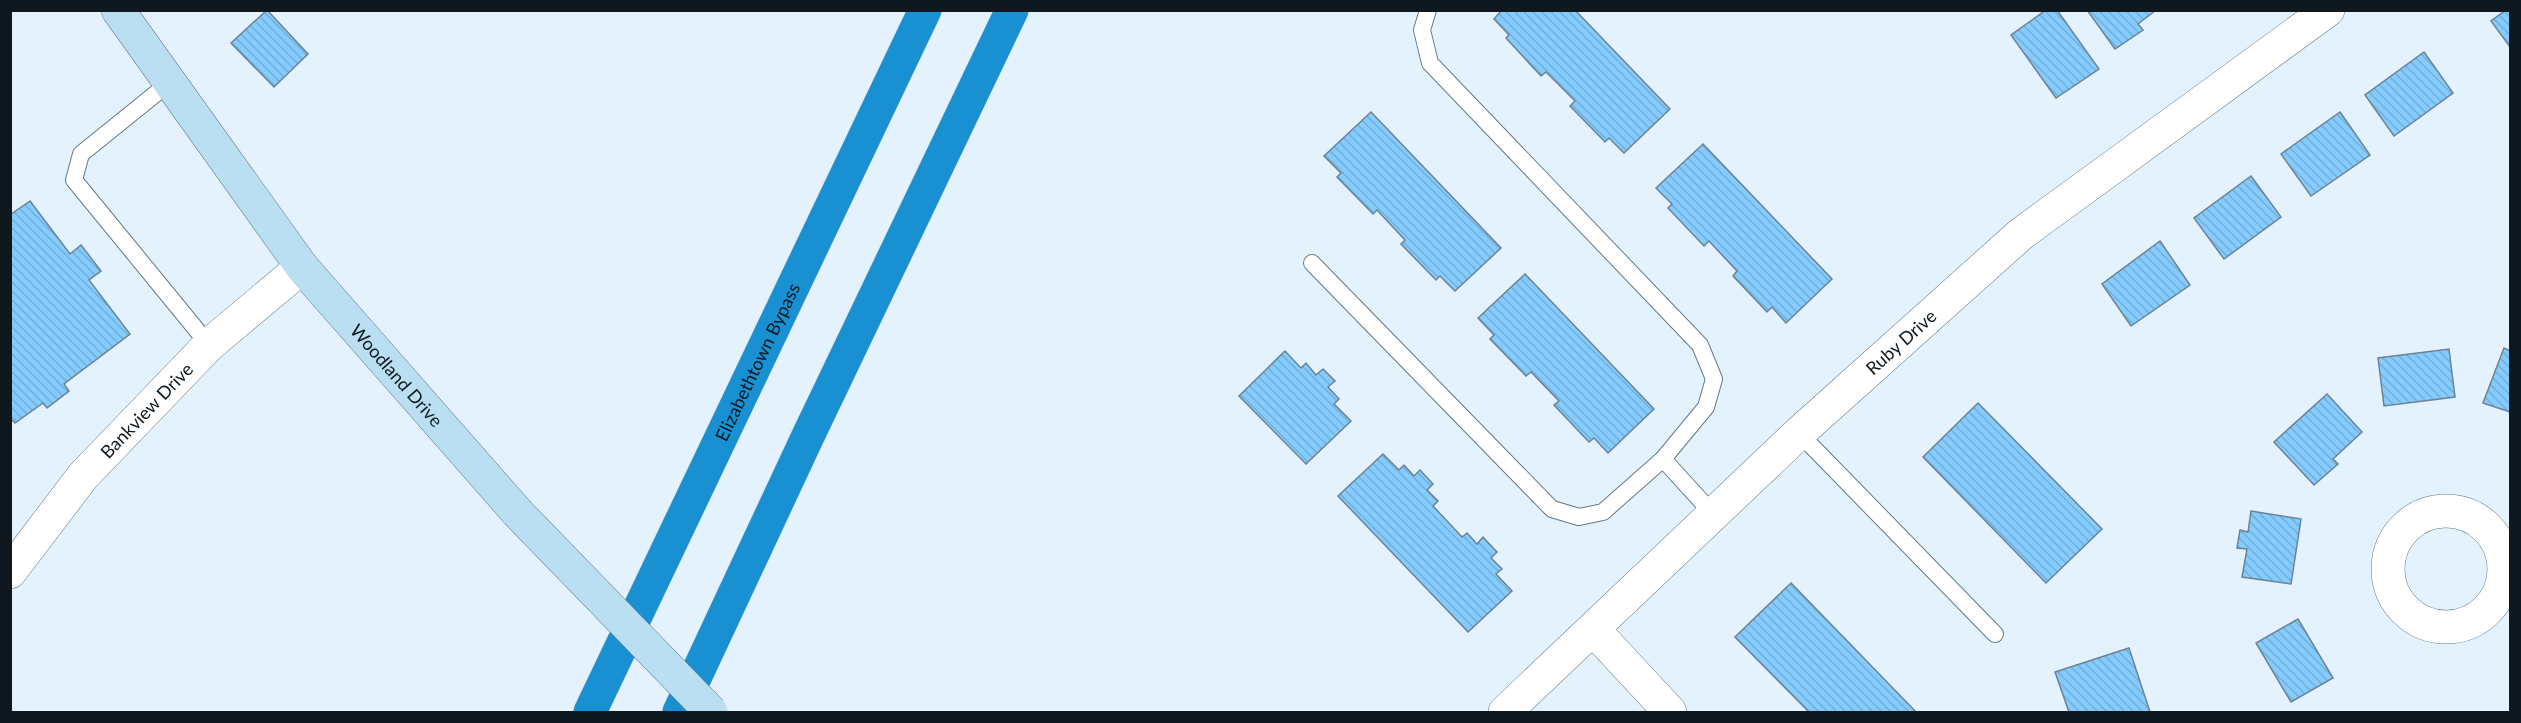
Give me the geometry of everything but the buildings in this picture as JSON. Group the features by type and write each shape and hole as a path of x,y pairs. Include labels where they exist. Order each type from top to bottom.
{"highway":[{"name":"Elizabethtown Bypass","path":"591,712 925,10"},
{"path":"679,712 1012,10"}],"street":[{"name":"Woodland Drive","path":"118,10 302,267 517,512 711,712"},
{"name":"Ruby Drive","path":"1505,712 1799,433 2020,234 2328,10"},
{"name":"Bankview Drive","path":"10,572 83,476 209,345 302,267"},
{"path":"1593,628 1670,712"}],"lane":[{"path":"1312,263 1552,508 1579,517 1603,512 1663,459 1706,407 1714,379 1700,345 1430,63 1422,30 1428,10"},
{"path":"169,83 81,154 74,180 209,345"},
{"path":"1799,433 1995,634"},
{"path":"1663,459 1713,514"}]}
